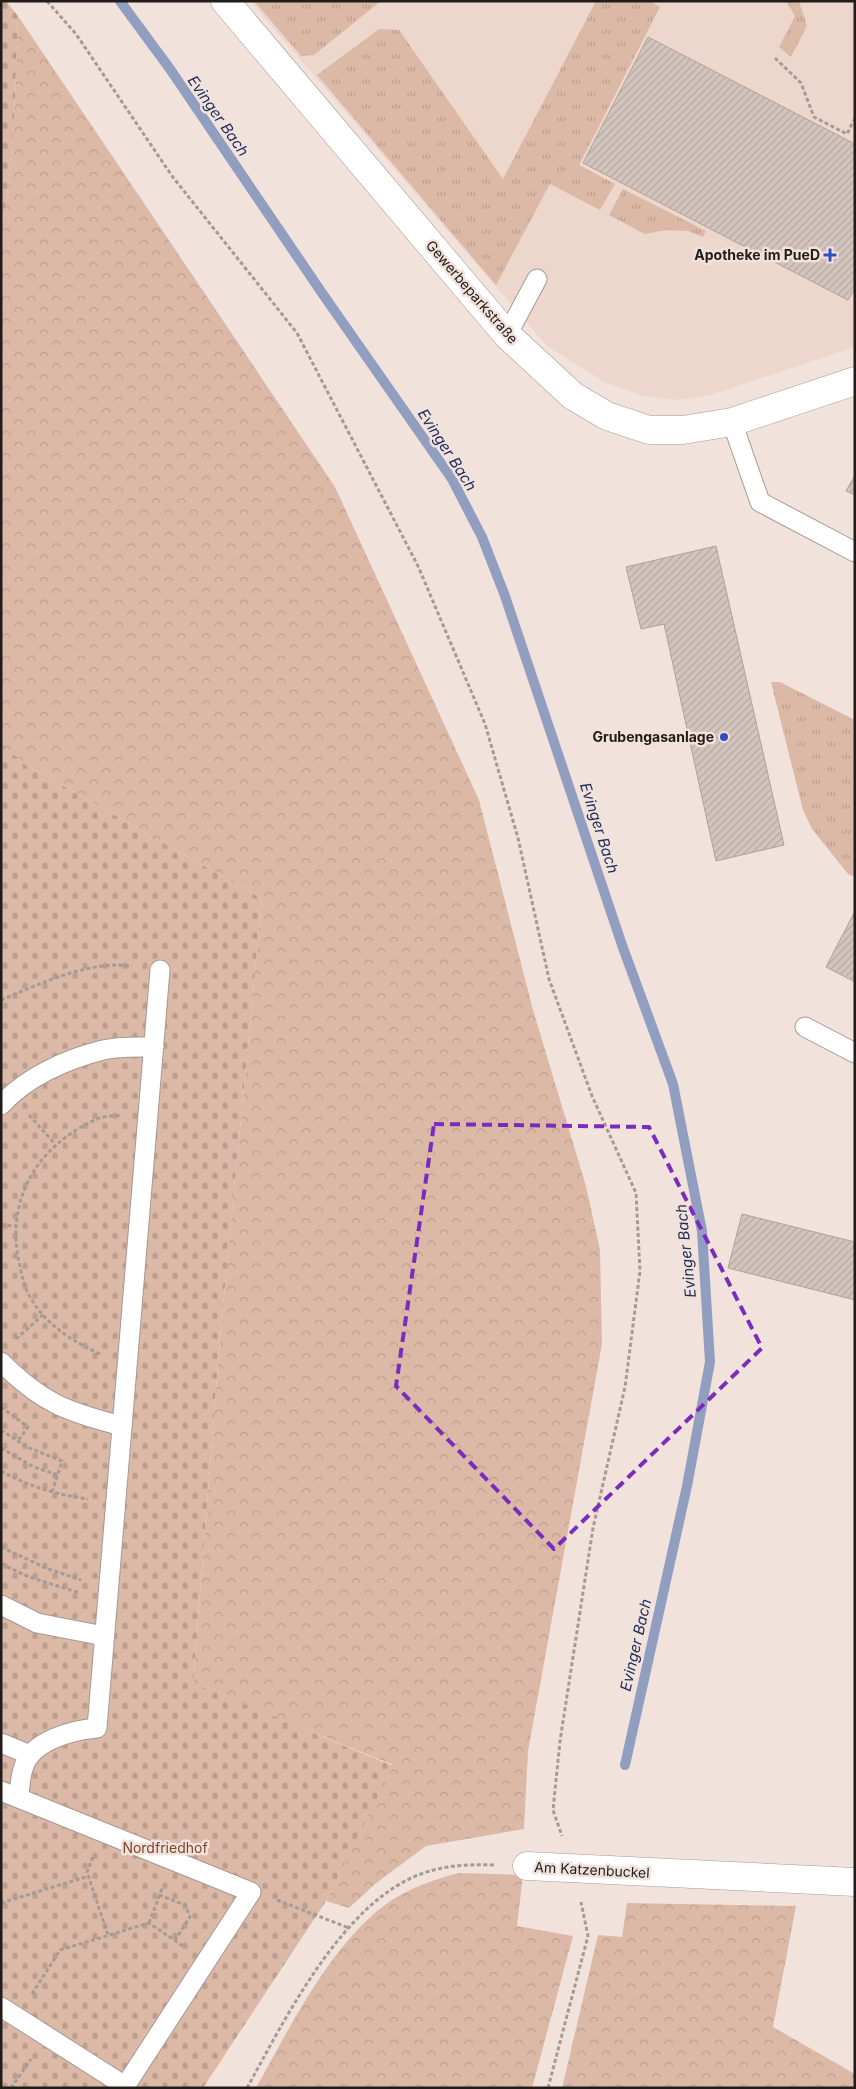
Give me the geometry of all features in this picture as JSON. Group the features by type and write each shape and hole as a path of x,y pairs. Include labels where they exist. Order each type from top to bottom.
{"street":[{"name":"Gewerbeparkstraße","path":"225,1 507,335 573,396 607,416 648,430 683,430 732,422 855,381"},
{"name":"Am Katzenbuckel","path":"527,1866 855,1882"}],"lane":[{"path":"507,335 537,279"},
{"path":"732,422 760,502 855,552"},
{"path":"19,1797 22,1773 30,1754 58,1736 78,1729 97,1728 160,970"},
{"path":"805,1027 855,1052"},
{"path":"6,1100 59,1065 104,1049 154,1047"},
{"path":"1,1362 40,1397 82,1416 122,1426"},
{"path":"1,1605 37,1622 104,1636"},
{"path":"1,1743 30,1754"},
{"path":"1,1791 251,1892 125,2087 1,2007"}],"path":[{"path":"47,1 76,34 172,176 297,334 418,566 485,724 518,838 549,979 592,1096 636,1193 640,1271 625,1387 593,1528 560,1741 553,1810 574,1868 588,1936 548,2088"},
{"path":"775,58 801,82 814,117 847,134 855,118"},
{"path":"1,1000 56,978 114,964 160,970"},
{"path":"6,1100 55,1144"},
{"path":"128,1356 100,1354 58,1330 43,1315 30,1296 21,1274 17,1251 16,1226 19,1203 27,1183 38,1163 55,1144 96,1119 123,1114 148,1114"},
{"path":"1,1225 16,1226"},
{"path":"15,1340 43,1315"},
{"path":"1,1407 28,1427 18,1441"},
{"path":"1,1430 27,1446 62,1461 52,1492"},
{"path":"1,1448 34,1466 58,1475"},
{"path":"1,1471 20,1482 52,1492 116,1503"},
{"path":"1,1547 46,1568 77,1578 108,1593"},
{"path":"1,1564 62,1588 108,1593"},
{"path":"103,1831 87,1872 108,1935"},
{"path":"149,1923 172,1860"},
{"name":"Am Katzenbuckel","path":"247,2088 299,1994 357,1917 388,1891 420,1874 462,1864 527,1866"},
{"path":"1,1903 88,1876"},
{"path":"251,1892 285,1903 348,1928"},
{"path":"159,1895 185,1905 190,1917 175,1940"},
{"path":"17,2018 60,1950 108,1935 149,1923 207,1961"},
{"path":"11,2088 47,2036"}],"highlighted area":[{"path":"434,1124 649,1127 762,1348 554,1549 396,1386"}],"shaded area":[{"path":"250,1 855,1 855,347 711,395 678,400 643,396 604,382 547,346"}],"green space":[{"path":"1,1 6,1 18,16 13,147 1,243"},
{"path":"254,1 381,1 314,55 301,56"},
{"path":"596,1 650,1 660,7 579,165 615,184 600,210 550,184 496,285 317,75 379,29 399,30 503,179"},
{"path":"786,1 799,1 807,26 791,57 779,47 795,16"},
{"path":"18,16 335,487 479,800 533,1010 586,1186 600,1250 602,1344 528,1751 524,1829 426,1846 375,1884 349,1908 326,1901 393,1765 193,1684 220,1338 262,899 23,763 1,743 1,243 13,147"},
{"path":"623,189 706,231 703,237 688,231 666,230 645,234 609,215"},
{"path":"771,682 780,682 855,720 855,877 848,874 812,829 803,810"},
{"name":"Nordfriedhof","path":"1,743 23,763 262,899 220,1338 193,1683 393,1766 326,1901 203,2088 1,2088"},
{"path":"459,1873 523,1875 517,1926 573,1936 532,2088 256,2088 298,2012 332,1961 351,1937 392,1900 424,1884"},
{"path":"627,1903 796,1906 773,2027 855,2074 855,2088 562,2088 598,1935 622,1937"}],"building":[{"path":"648,37 855,144 855,288 848,300 583,163"},
{"path":"855,475 855,495 846,491"},
{"name":"Grubengasanlage","path":"716,546 784,845 716,861 664,624 641,629 626,567"},
{"path":"855,911 855,982 826,967"},
{"path":"742,1214 855,1242 855,1300 728,1268"}],"waterway":[{"name":"Evinger Bach","path":"120,1 170,69 322,293 452,479 482,537 505,596 622,945 673,1084 702,1231 710,1362 687,1486 625,1765"}],"place":[{"name":"Apotheke im PueD","path":"830,255"},
{"name":"Grubengasanlage","path":"724,737"}]}
